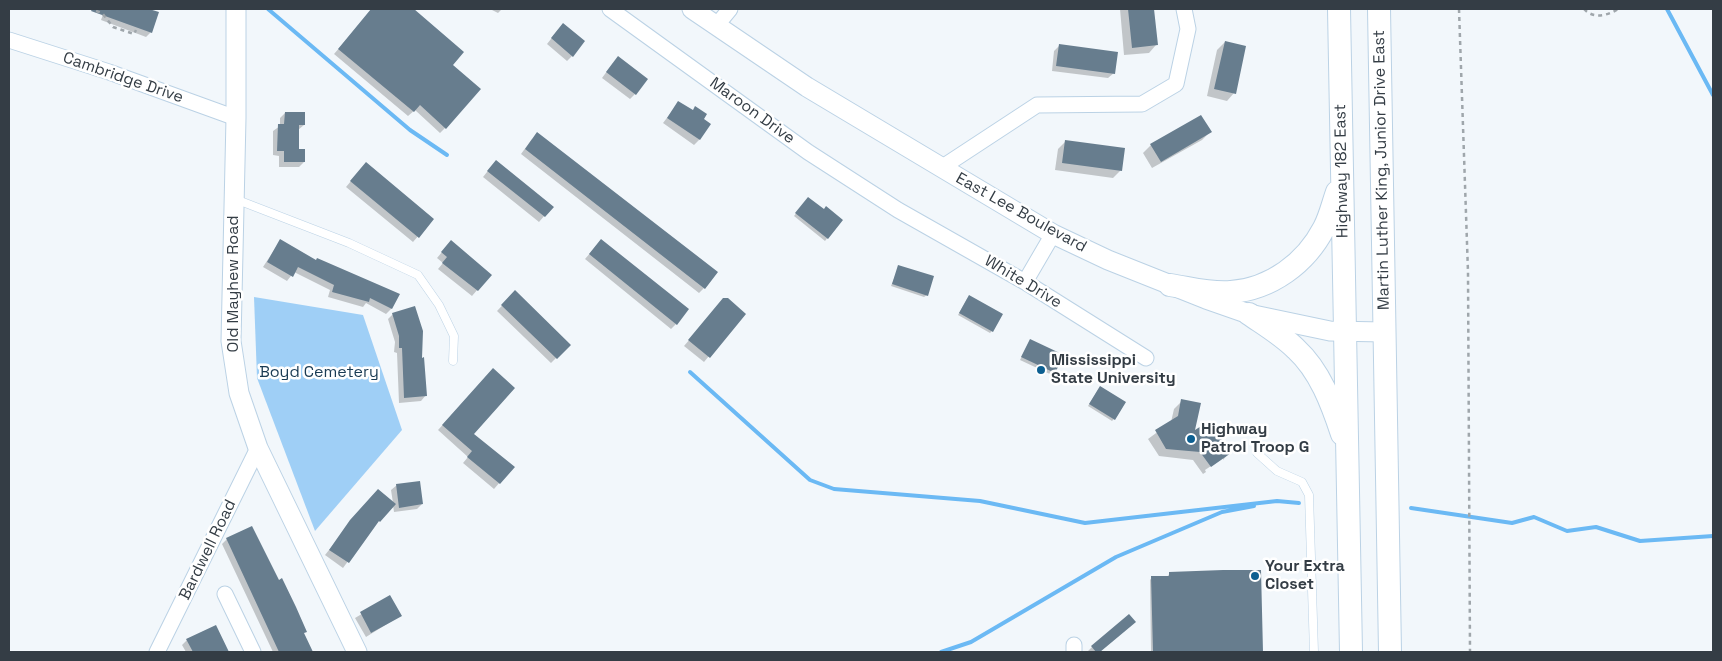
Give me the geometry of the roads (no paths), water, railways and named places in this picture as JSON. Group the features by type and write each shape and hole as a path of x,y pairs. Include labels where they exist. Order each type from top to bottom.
{"main road":[{"name":"Highway 182 East","path":"1339,9 1350,652"},
{"name":"Martin Luther King, Junior Drive East","path":"1379,9 1390,652"},
{"path":"1170,285 1232,292 1266,283 1285,273 1300,262 1318,238 1325,226 1342,179"},
{"path":"1249,314 1296,348 1312,367 1325,390 1348,453"}],"street":[{"name":"Old Mayhew Road","path":"236,9 236,118 231,341 240,394 258,448 357,652"},
{"name":"Maroon Drive","path":"610,9 808,152 898,210"},
{"name":"East Lee Boulevard","path":"692,9 807,87 941,168 1054,234 1108,260 1249,314 1346,333 1384,332"},
{"path":"716,26 730,9"},
{"path":"941,168 1038,105 1142,104 1176,84 1188,30 1184,9"},
{"name":"Cambridge Drive","path":"9,40 109,72 236,118"},
{"name":"White Drive","path":"898,210 1025,282 1146,358"},
{"path":"1025,282 1054,234"},
{"name":"Bardwell Road","path":"157,652 258,448"},
{"path":"225,594 253,652"}],"lane":[{"path":"234,199 350,243 418,275 439,305 454,336 454,360"},
{"path":"1257,453 1277,471 1302,482 1309,495 1314,652"}],"waterway":[{"path":"268,9 410,130 447,155"},
{"path":"1667,9 1713,95"},
{"path":"690,372 810,480 834,489 980,501 1085,523 1277,501 1299,503"},
{"path":"941,652 971,642 1116,557 1222,512 1254,506"},
{"path":"1411,508 1512,523 1534,517 1567,531 1596,527 1640,541 1713,536"}],"place":[{"name":"Mississippi State University","path":"1041,370"},
{"name":"Highway Patrol Troop G","path":"1191,439"},
{"name":"Your Extra Closet","path":"1255,576"}],"park label":[{"name":"Boyd Cemetery","path":"319,373"}]}
